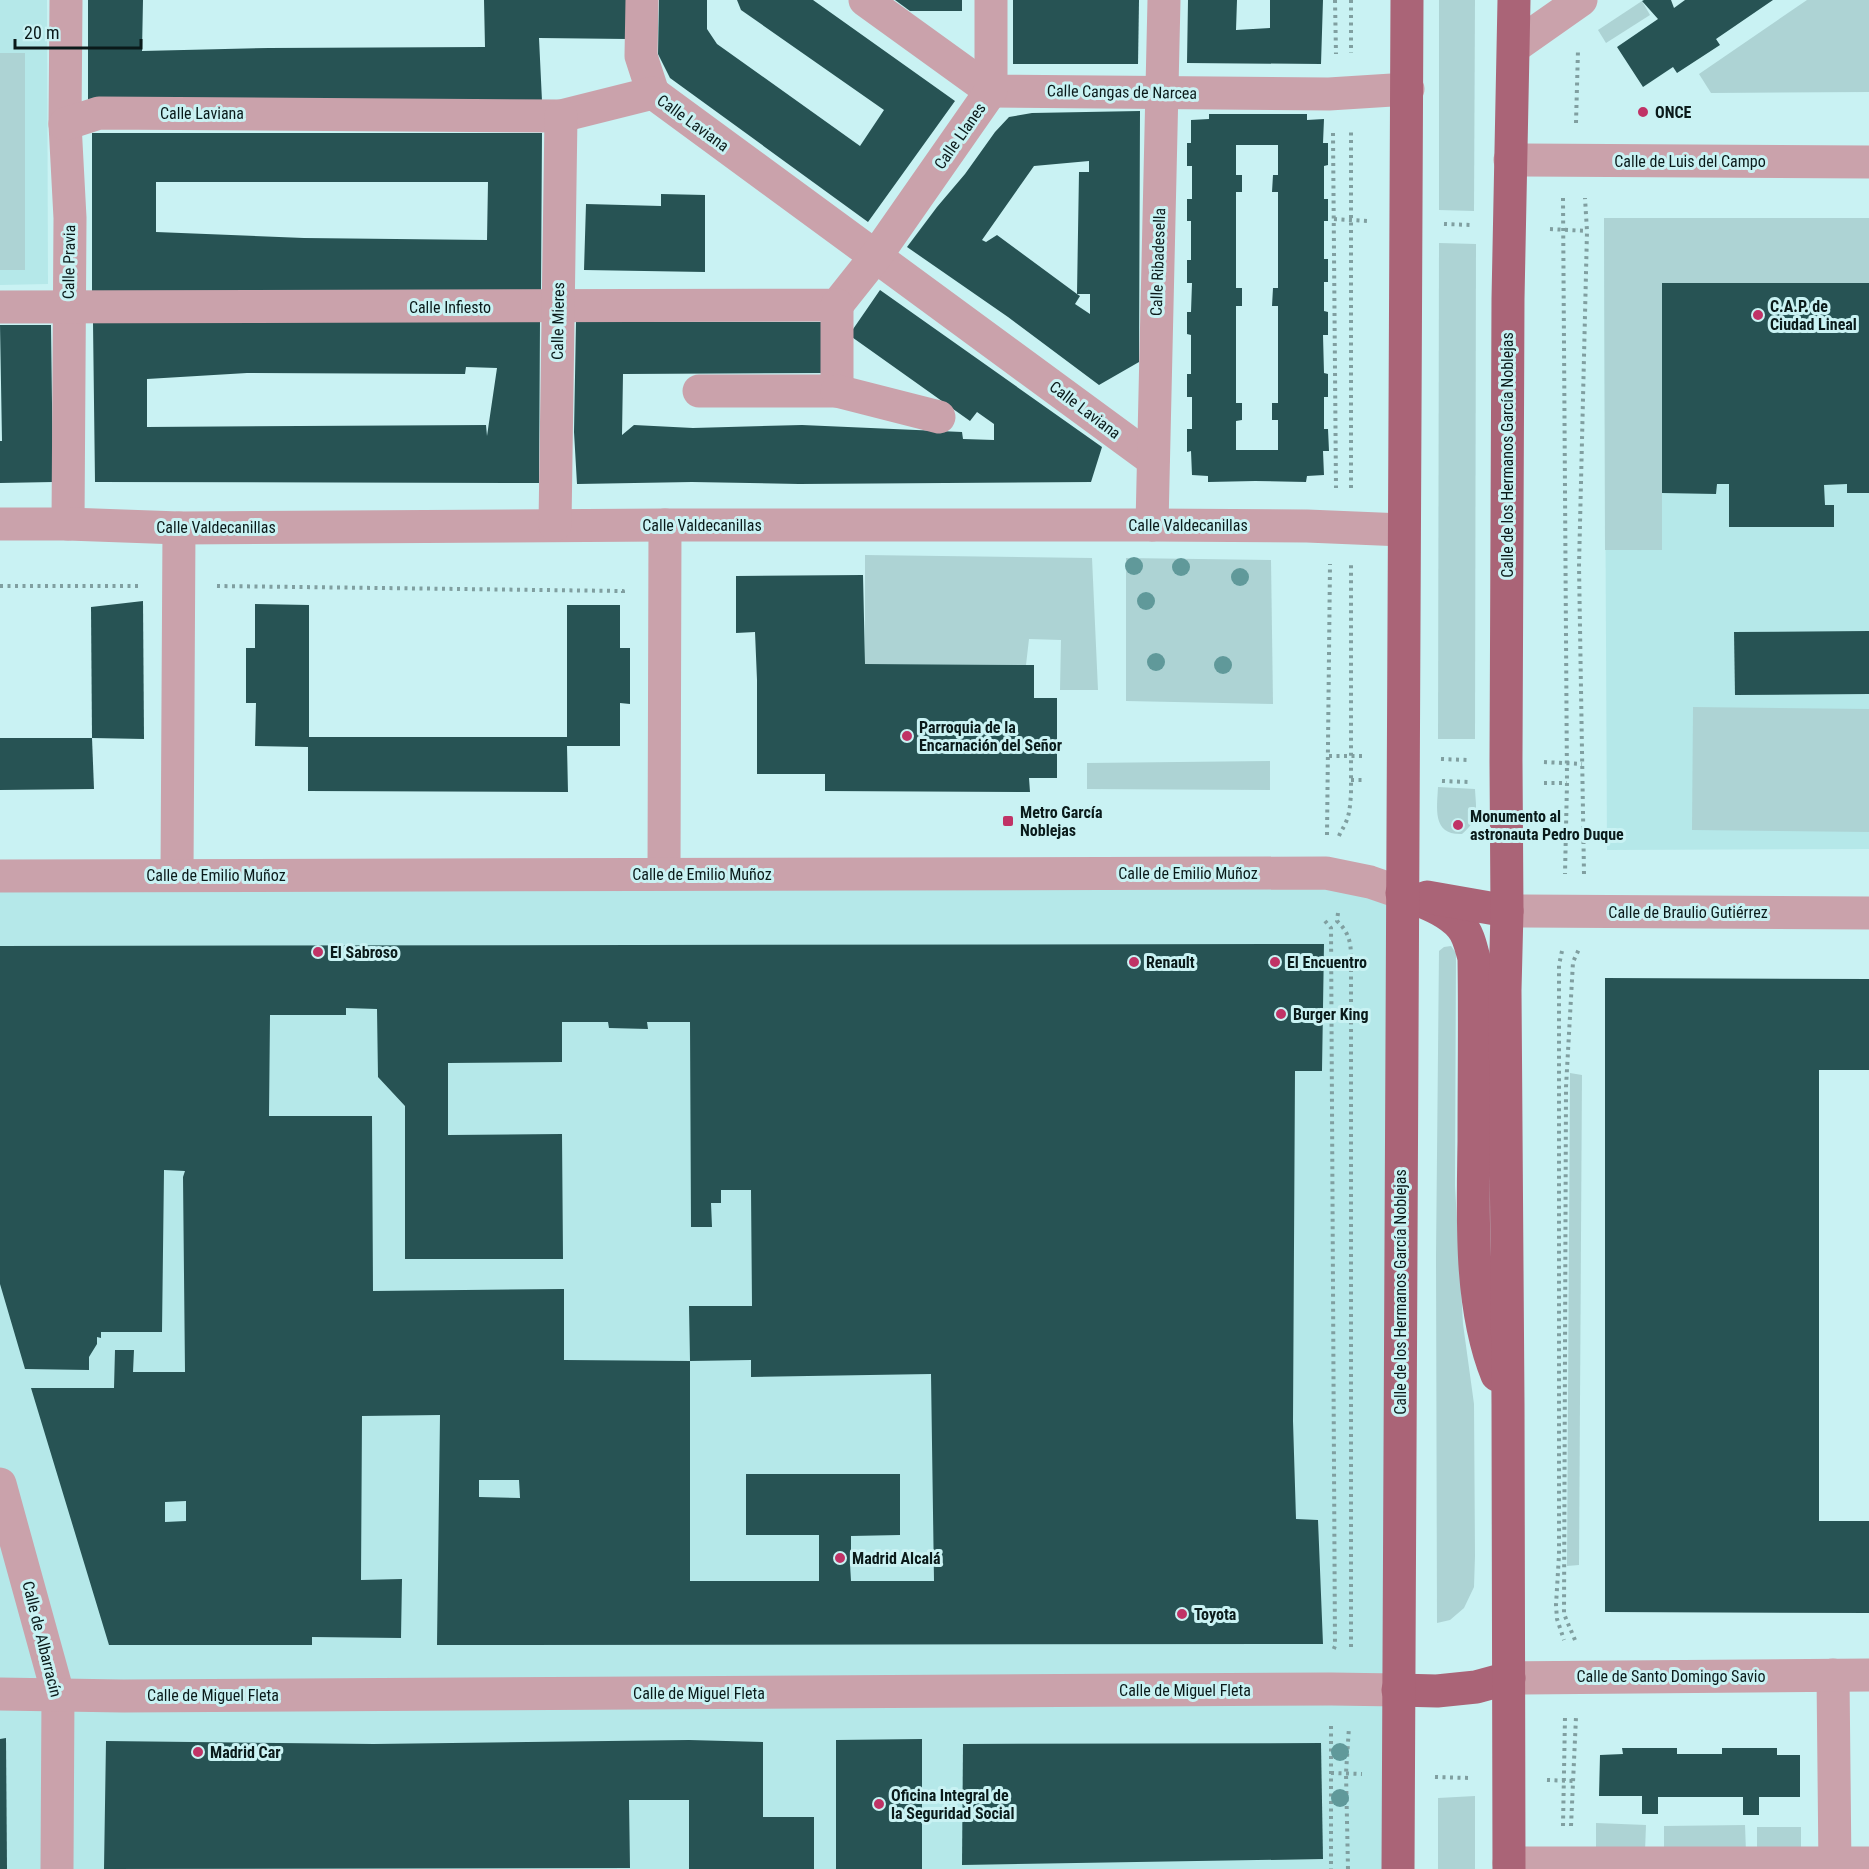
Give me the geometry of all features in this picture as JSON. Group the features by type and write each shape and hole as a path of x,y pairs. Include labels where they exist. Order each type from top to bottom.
{"main road":[{"name":"Calle de los Hermanos García Noblejas","path":"1398,1869 1407,0"},
{"name":"Calle de los Hermanos García Noblejas","path":"1509,1866 1505,1002 1508,298 1514,0"},
{"name":"Calle de los Hermanos García Noblejas","path":"1401,893 1441,910 1462,927 1469,940 1474,958 1473,1215 1476,1281 1484,1333 1493,1368 1508,1404"},
{"path":"1401,893 1507,911"},
{"path":"1398,1690 1437,1691 1476,1687 1509,1678"}],"street":[{"name":"Calle Pravia","path":"66,0 65,124 70,218 68,524"},
{"path":"642,0 641,56 653,93"},
{"path":"865,0 991,91"},
{"name":"Calle Llanes","path":"876,255 991,91 991,0"},
{"name":"Calle Ribadesella","path":"1152,525 1164,0"},
{"path":"1514,46 1581,0"},
{"name":"Calle Cangas de Narcea","path":"991,91 1329,94 1408,89"},
{"name":"Calle Laviana","path":"65,124 99,113 561,116 653,93 1153,460"},
{"name":"Calle Mieres","path":"555,525 561,116"},
{"name":"Calle de Luis del Campo","path":"1510,160 1869,162"},
{"path":"837,390 837,305 876,255"},
{"name":"Calle Infiesto","path":"0,307 837,305"},
{"path":"699,392 837,390 939,417"},
{"name":"Calle Valdecanillas","path":"0,524 179,528 555,525 1152,525 1403,530"},
{"path":"664,874 666,525"},
{"path":"177,875 179,528"},
{"name":"Calle de Emilio Muñoz","path":"0,876 1326,873 1370,882 1401,893"},
{"name":"Calle de Braulio Gutiérrez","path":"1507,911 1869,913"},
{"name":"Calle de Albarracín","path":"0,1484 58,1694 57,1869"},
{"path":"1833,1675 1835,1866"},
{"name":"Calle de Santo Domingo Savio","path":"1509,1678 1869,1675"},
{"name":"Calle de Miguel Fleta","path":"0,1694 147,1696 1398,1690"},
{"path":"1509,1866 1567,1863 1835,1866 1869,1863"}],"path":[{"path":"1335,0 1336,56"},
{"path":"1351,0 1351,60"},
{"path":"1575,127 1578,46"},
{"path":"1333,127 1336,488 1334,499"},
{"path":"1351,127 1351,492"},
{"path":"1584,878 1579,566 1587,231 1585,192"},
{"path":"1563,196 1567,764 1565,885"},
{"path":"1550,229 1587,231"},
{"path":"1328,838 1330,558"},
{"path":"1339,833 1346,824 1349,814 1351,780 1351,563"},
{"path":"1329,756 1364,756"},
{"path":"1434,759 1474,760"},
{"path":"1538,762 1582,764"},
{"path":"1351,780 1567,783"},
{"path":"1325,921 1331,928 1335,1622 1333,1653"},
{"path":"1337,921 1346,929 1351,944 1351,1657"},
{"path":"1563,945 1559,965 1559,1555 1556,1605 1557,1619 1565,1646"},
{"path":"1578,1648 1564,1614 1565,1123 1574,962 1581,946"},
{"path":"1565,1709 1563,1781 1567,1863"},
{"path":"1567,1863 1576,1709"},
{"path":"1331,1720 1331,1869"},
{"path":"1348,1869 1346,1773 1349,1726"},
{"path":"1545,1780 1573,1781"}],"shaded area":[{"path":"0,0 47,0 48,284 0,285"},
{"path":"1439,0 1475,0 1474,211 1439,210"},
{"path":"1807,0 1869,0 1869,92 1711,93 1699,74"},
{"path":"1642,1 1650,15 1606,43 1598,30"},
{"path":"0,53 25,53 25,270 0,270"},
{"path":"1604,218 1869,218 1869,849 1607,850"},
{"path":"1604,218 1869,218 1869,283 1662,283 1662,550 1605,550"},
{"path":"1439,243 1476,244 1475,739 1438,739"},
{"path":"865,555 1092,558 1098,690 1060,690 1061,640 1029,639 1026,665 865,664"},
{"path":"1126,558 1271,560 1273,704 1126,701"},
{"path":"1693,707 1869,709 1869,832 1692,830"},
{"path":"1270,761 1270,790 1087,789 1087,763"},
{"path":"1438,787 1475,789 1476,814 1472,824 1462,834 1445,830 1441,825 1437,812"},
{"path":"1326,873 1402,893 1391,1869 0,1869 0,876"},
{"path":"1451,946 1456,953 1455,1186 1463,1324 1474,1404 1475,1556 1474,1587 1464,1608 1450,1620 1437,1623 1436,1256 1439,951"},
{"path":"1570,1073 1582,1075 1579,1565 1567,1566"},
{"path":"1475,1796 1475,1869 1438,1869 1438,1798"},
{"path":"1596,1823 1646,1825 1645,1851 1596,1850"},
{"path":"1745,1825 1746,1852 1664,1852 1664,1826"},
{"path":"1757,1827 1801,1827 1801,1853 1757,1853"}],"building":[{"path":"88,0 143,0 142,51 485,47 484,0 629,0 628,39 539,38 542,101 88,102"},
{"path":"659,0 707,0 707,29 717,44 860,146 884,110 741,10 737,0 813,0 955,101 868,222 670,78 658,54"},
{"path":"895,0 962,0 962,11 910,11"},
{"path":"1013,0 1139,0 1138,64 1013,64"},
{"path":"1188,0 1237,0 1236,30 1270,28 1270,0 1323,0 1321,64 1187,63"},
{"path":"1671,0 1674,8 1685,0 1773,0 1716,39 1720,45 1677,73 1673,67 1643,87 1617,47 1658,19 1642,1"},
{"name":"ONCE","path":"1638,107 1647,108 1647,117 1638,116"},
{"path":"1140,111 1139,362 1099,385 1008,317 907,247 995,132 1009,117 1032,113","holes":["1089,161 1089,172 1079,172 1077,294 997,235 986,242 982,240 1034,166","1077,294 1090,294 1090,314 1075,304 1080,296"]},
{"path":"1209,114 1307,114 1307,120 1324,119 1323,143 1328,143 1328,165 1324,166 1324,199 1328,199 1328,221 1324,221 1324,259 1328,259 1328,282 1324,282 1324,311 1328,312 1328,335 1323,335 1324,373 1328,374 1328,397 1324,397 1324,429 1328,429 1329,451 1323,451 1324,475 1307,476 1306,482 1208,482 1208,476 1192,475 1191,451 1187,452 1187,429 1192,429 1192,397 1187,397 1187,374 1191,374 1191,335 1187,334 1187,312 1191,312 1192,283 1187,283 1187,260 1191,260 1191,221 1187,221 1187,199 1192,199 1192,166 1187,166 1187,143 1191,143 1191,120 1209,119","holes":["1236,145 1278,145 1278,175 1273,175 1272,192 1278,192 1278,288 1273,288 1272,306 1278,306 1278,403 1272,403 1272,420 1278,420 1278,450 1236,450 1236,421 1242,420 1242,403 1236,403 1236,306 1242,306 1242,288 1236,288 1236,192 1242,192 1242,175 1236,175"]},
{"path":"92,133 542,133 541,293 92,294","holes":["156,182 488,182 487,240 304,238 156,232"]},
{"path":"661,194 705,195 705,272 584,270 586,204 661,206"},
{"path":"1662,283 1869,283 1869,493 1847,493 1847,484 1824,485 1825,505 1834,505 1834,527 1729,527 1729,484 1717,484 1716,494 1662,493"},
{"path":"880,290 1102,447 1091,482 577,484 574,432 576,322 828,322 828,373 623,374 622,435 634,425 693,428 802,425 962,432 963,439 994,440 994,424 977,412 970,421 849,335"},
{"path":"540,321 539,483 95,482 93,323","holes":["466,367 497,368 487,436 486,425 147,427 147,379 247,373 465,374"]},
{"path":"0,325 51,325 53,482 0,483 0,441 2,441"},
{"name":"Parroquia de la Encarnación del Señor","path":"863,575 865,664 1034,665 1034,698 1057,698 1057,778 1029,778 1030,792 825,791 825,774 757,774 755,632 736,633 736,576"},
{"path":"143,601 144,739 92,738 91,607"},
{"path":"255,604 309,605 309,737 567,737 567,605 620,605 620,648 630,648 630,704 620,703 620,746 567,746 568,792 308,791 308,747 255,746 256,703 246,703 246,648 255,648"},
{"path":"1869,631 1869,694 1735,695 1734,632"},
{"path":"0,738 92,738 94,789 0,790"},
{"path":"1324,944 1322,1071 1295,1071 1293,1421 1296,1519 1318,1520 1323,1644 437,1645 440,1415 362,1416 361,1580 402,1579 401,1638 312,1637 312,1645 109,1645 31,1388 114,1388 115,1350 134,1350 133,1372 185,1372 183,1177 185,1171 164,1170 162,1332 101,1332 101,1338 97,1337 97,1344 89,1357 89,1370 25,1369 0,1284 0,946","holes":["346,1008 377,1009 378,1077 405,1106 405,1259 563,1259 562,1134 448,1135 448,1063 562,1062 562,1022 608,1022 609,1028 648,1029 647,1022 690,1022 691,1227 712,1227 711,1203 721,1203 721,1190 751,1190 752,1306 689,1306 690,1361 564,1360 564,1289 373,1291 372,1116 269,1116 270,1015 346,1015","751,1360 751,1377 931,1374 934,1581 851,1581 850,1564 862,1563 861,1552 851,1551 851,1536 900,1535 900,1474 746,1474 746,1535 819,1535 819,1581 690,1581 690,1361","479,1480 519,1480 520,1498 479,1497","186,1501 186,1521 165,1522 165,1502"]},
{"path":"1605,978 1869,979 1869,1070 1819,1070 1819,1521 1869,1521 1869,1613 1605,1612"},
{"path":"6,1738 7,1869 0,1869 0,1739"},
{"name":"Oficina Integral de la Seguridad Social","path":"922,1739 922,1869 836,1869 836,1740"},
{"path":"689,1740 763,1742 763,1817 814,1817 814,1869 689,1869 689,1800 629,1800 630,1868 104,1869 106,1741 374,1744"},
{"path":"1321,1743 1323,1859 962,1865 963,1744"},
{"path":"1622,1748 1677,1748 1677,1754 1722,1754 1722,1748 1777,1748 1777,1755 1800,1755 1800,1797 1759,1797 1759,1815 1743,1815 1743,1797 1658,1797 1658,1814 1642,1814 1642,1796 1599,1796 1600,1755 1623,1754"}],"place":[{"name":"ONCE","path":"1643,112"},
{"name":"C.A.P. de Ciudad Lineal","path":"1758,315"},
{"name":"Parroquia de la Encarnación del Señor","path":"907,736"},
{"name":"Metro García Noblejas","path":"1008,821"},
{"name":"Monumento al astronauta Pedro Duque","path":"1458,825"},
{"name":"El Sabroso","path":"318,952"},
{"name":"Renault","path":"1134,962"},
{"name":"El Encuentro","path":"1275,962"},
{"name":"Burger King","path":"1281,1014"},
{"name":"Madrid Alcalá","path":"840,1558"},
{"name":"Toyota","path":"1182,1614"},
{"name":"Madrid Car","path":"198,1752"},
{"name":"Oficina Integral de la Seguridad Social","path":"879,1804"}]}
